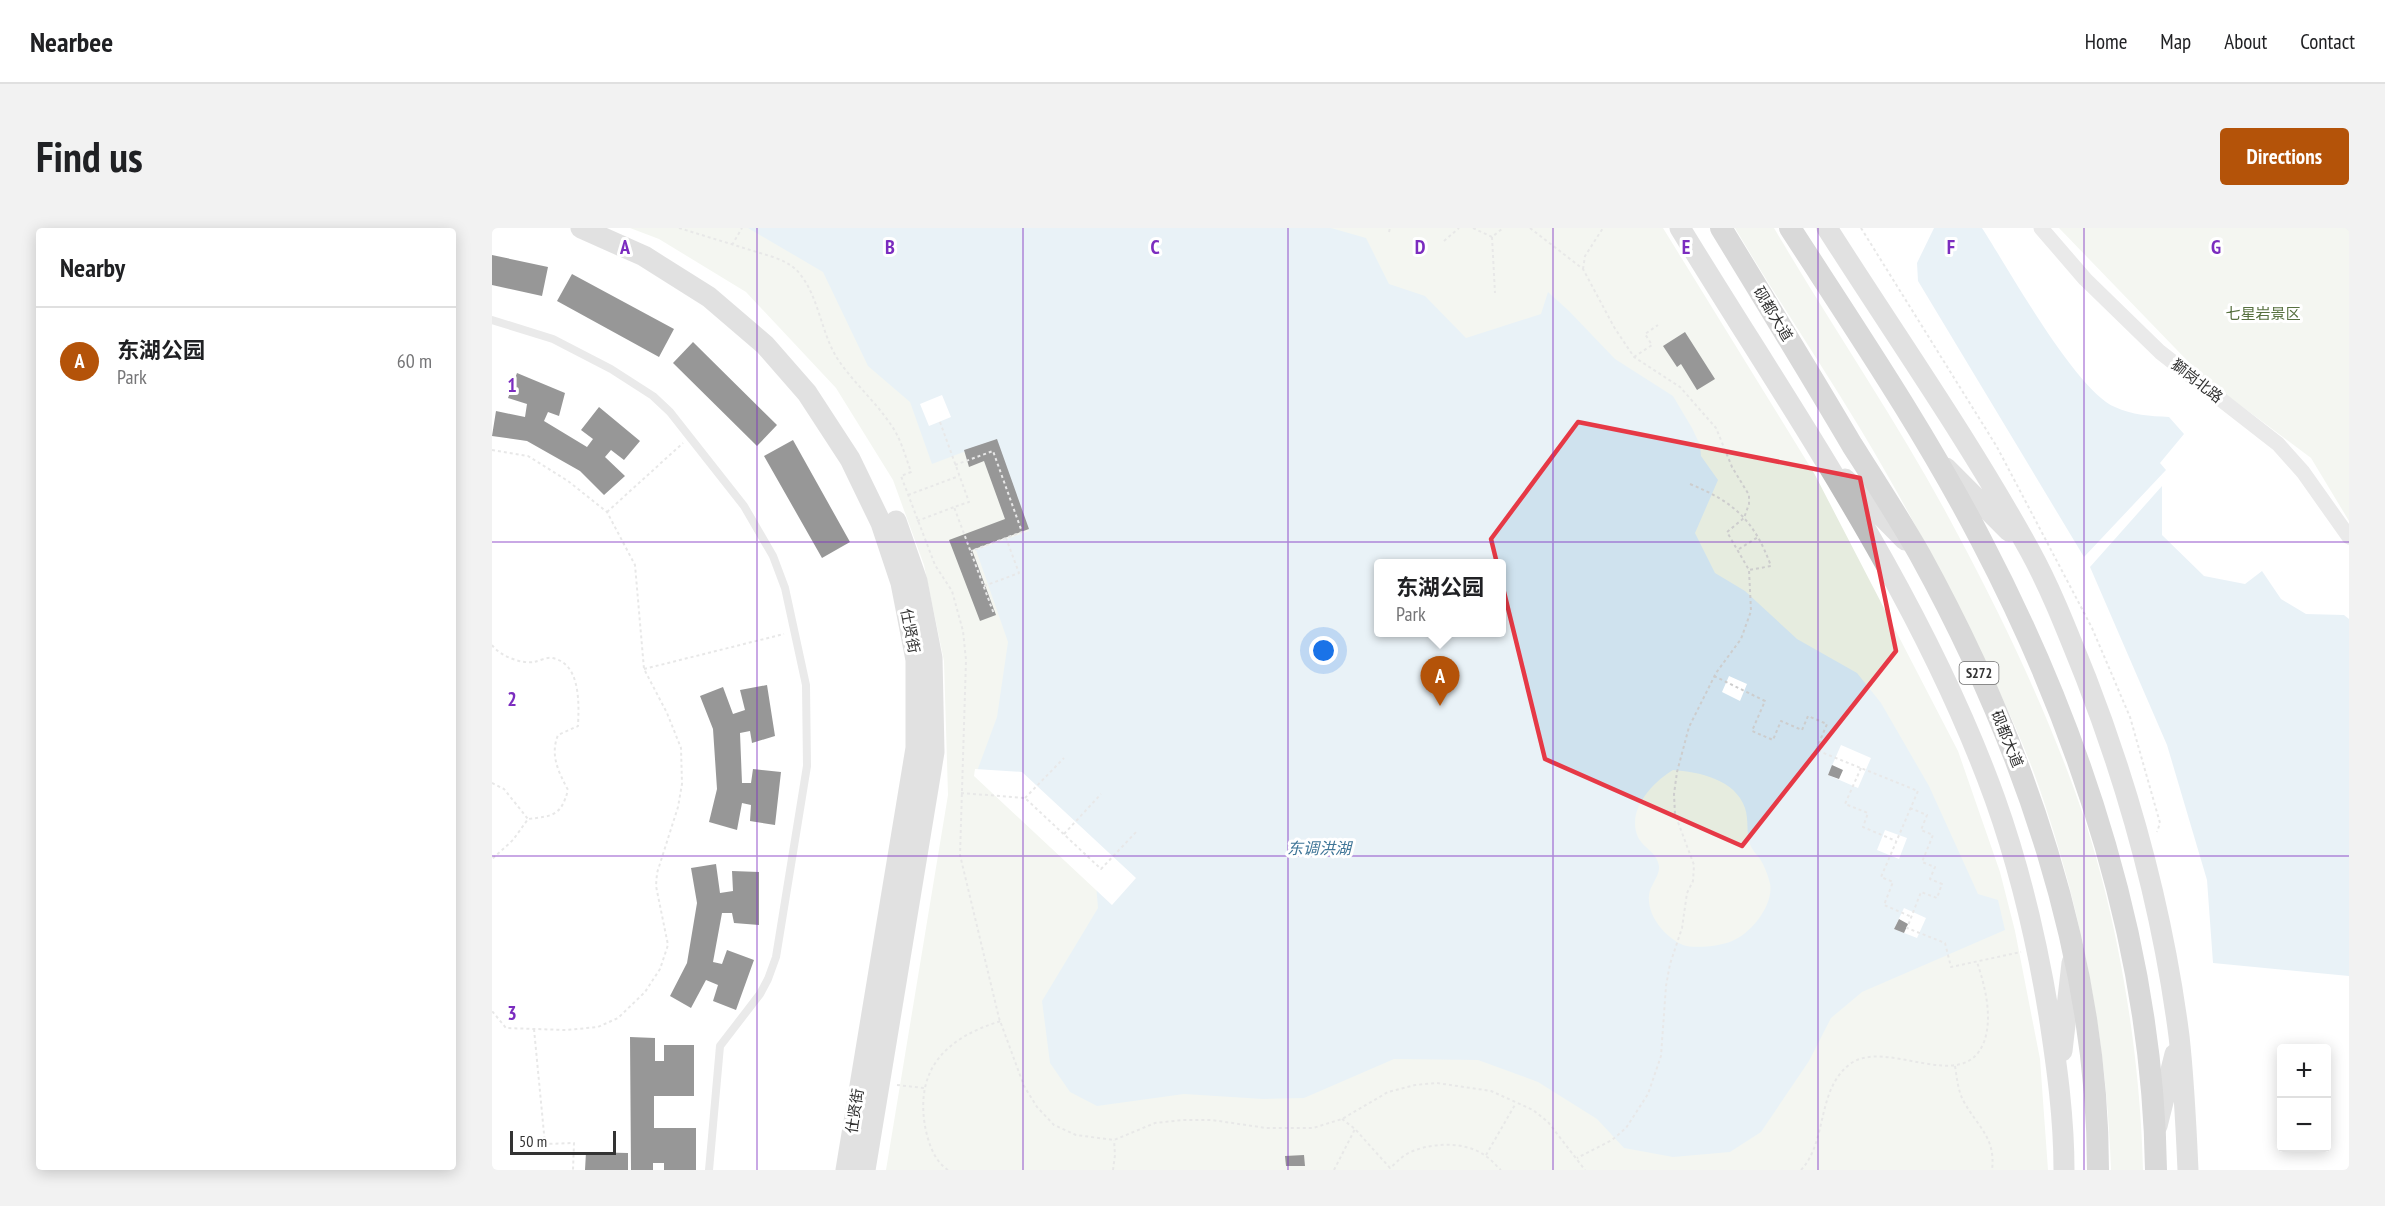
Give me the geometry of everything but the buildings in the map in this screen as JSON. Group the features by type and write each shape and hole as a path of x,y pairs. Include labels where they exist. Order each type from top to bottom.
{"main road":[{"name":"砚都大道","path":"1721,228 1919,554 1978,670 2005,733 2048,855 2073,956 2093,1072 2098,1170"},
{"path":"1790,228 1934,456 1980,538 2036,652 2080,767 2101,829 2117,890 2142,1016 2155,1136 2156,1170"}],"street":[{"name":"仕贤街","path":"581,228 644,256 709,297 765,345 807,393 850,459 881,523 901,582 916,660 916,748 846,1170"},
{"path":"614,228 649,244 716,285 774,335 818,386 862,451 880,485 893,514 916,581 932,658 934,752 865,1170"},
{"path":"1680,228 1775,383 1824,457 1878,550 1963,719 1995,799 2019,872 2037,949 2059,1078 2064,1130 2064,1170"},
{"path":"1827,228 1970,452 2030,552 2074,649 2124,786 2146,863 2179,1038 2188,1170"},
{"name":"獅岗北路","path":"2041,228 2085,279 2160,352 2278,444 2303,472 2349,537"},
{"path":"1934,456 2030,552"},
{"path":"1824,457 1919,554"},
{"path":"2059,1078 2073,956"},
{"path":"2155,1136 2179,1038"}],"lane":[{"path":"492,320 553,339 611,369 653,396 690,437 744,506 773,556 785,588 806,686 807,766 776,957 760,994 720,1046 709,1170"}],"path":[{"path":"679,228 788,263 799,273 807,286 826,338 837,358 891,423 900,443 911,472 901,476 935,565 952,591 963,631 965,693 960,855 1000,1021 1024,1086 1042,1113 1054,1125 1076,1135 1114,1140 1155,1123 1183,1120 1212,1120 1292,1130 1330,1124 1388,1092 1415,1085 1437,1083 1491,1091 1517,1102 1548,1122 1585,1170"},
{"path":"732,245 742,228"},
{"path":"1444,242 1459,228"},
{"path":"1473,228 1492,237"},
{"path":"1492,237 1503,228"},
{"path":"1530,228 1583,269 1614,327 1634,357 1680,387 1716,428 1732,467 1749,495 1749,504 1744,518 1727,532 1739,549 1749,570 1751,611 1741,639 1714,676 1689,727 1677,772 1674,794 1675,814 1694,865 1693,881 1686,892 1682,928 1670,964 1666,986 1661,1056 1648,1095 1626,1128 1596,1149 1577,1158"},
{"path":"1583,269 1585,256 1603,228"},
{"path":"1492,237 1495,293"},
{"path":"1634,357 1652,345 1645,334 1658,325"},
{"path":"917,520 969,502 940,422"},
{"path":"607,512 690,437"},
{"path":"492,450 528,456 568,481 607,512 635,565 644,669 667,713 681,748 682,784 678,807 657,873 656,886 668,945 660,969 645,992 618,1018 598,1027 566,1030 506,1028 492,1011"},
{"path":"955,465 993,452 1022,532 970,551"},
{"path":"908,495 959,476"},
{"path":"1690,484 1718,495 1744,518 1758,537 1771,566 1749,570"},
{"path":"954,507 994,614"},
{"path":"1739,549 1758,537"},
{"path":"984,586 1019,573 1006,538"},
{"path":"644,669 794,632"},
{"path":"492,645 502,655 531,662 551,658 565,664 574,678 579,699 578,726 558,735 555,743 554,756 558,771 568,790 563,807 554,815 528,819 513,840 492,858"},
{"path":"1714,676 1765,701 1752,731 1773,740 1781,721 1802,730 1808,716 1827,724 1816,750 1918,791 1881,877 1893,882 1884,905 1912,916"},
{"path":"1025,798 1064,758"},
{"path":"1861,768 1845,804 1868,813 1863,827 1896,841"},
{"path":"492,783 504,789 528,819"},
{"path":"961,793 1025,798 1101,869 1138,830"},
{"path":"1064,834 1101,794"},
{"path":"1910,808 1927,815 1921,830 1933,835 1922,862 1935,867 1930,879 1942,884 1937,898 1921,892 1907,928 1945,943 1951,968 2037,949"},
{"path":"1801,1170 1809,1161 1816,1144 1832,1087 1851,1063 1866,1058 1881,1057 1955,1066 1971,1060 1980,1051 1986,1036 1986,1002 1984,983 1977,962"},
{"path":"948,1170 933,1153 926,1132 922,1110 924,1088 938,1057 952,1043 976,1029 1000,1021"},
{"path":"534,1029 545,1144 574,1143 573,1170"},
{"path":"1955,1066 1958,1088 1965,1104 1988,1138 1992,1155 1992,1170"},
{"path":"879,1083 924,1088"},
{"path":"1486,1155 1517,1102"},
{"path":"1342,1119 1355,1129 1390,1168 1405,1155 1428,1147 1448,1145 1466,1147 1486,1155 1501,1170"},
{"path":"1333,1170 1355,1129"},
{"path":"1113,1170 1114,1140"}],"highlighted area":[{"path":"1578,422 1860,478 1896,651 1742,846 1545,759 1491,539"}],"green space":[{"name":"东调洪湖","path":"630,228 1663,228 1814,473 1958,751 2000,872 2015,931 2040,1059 2048,1170 886,1170 948,795 944,661 924,565 893,480 836,388 746,292 659,239"},
{"path":"1735,228 1774,228 1936,494 1989,595 2034,689 2061,754 2088,831 2113,926 2131,1025 2137,1074 2143,1170 2111,1170 2109,1124 2099,1031 2082,939 2059,849 2019,736 1967,625 1903,502 1830,379"},
{"name":"七星岩景区","path":"2059,228 2349,228 2349,521 2311,458 2205,379"}],"water":[{"name":"东调洪湖","path":"748,228 1331,228 1366,238 1389,284 1425,296 1466,338 1541,314 1548,292 1615,359 1673,396 1700,445 1701,456 1718,480 1695,533 1715,573 1745,591 1797,639 1857,673 1881,703 1929,786 1978,894 1998,900 2005,930 1862,992 1831,1018 1809,1061 1761,1132 1730,1152 1673,1157 1624,1148 1597,1119 1538,1082 1478,1060 1394,1059 1304,1098 1263,1099 1184,1094 1097,1106 1070,1092 1050,1063 1042,1001 1098,908 1096,884 976,774 997,717 1008,642 976,550 1029,531 995,440 932,464 910,402 868,366 823,272","holes":["1673,770 1694,773 1725,784 1740,798 1745,808 1751,846 1765,869 1770,889 1766,907 1747,932 1727,943 1715,946 1683,945 1670,937 1658,925 1649,903 1651,888 1658,873 1658,861 1638,837 1635,827 1639,807 1657,782"]},
{"path":"1934,228 1982,228 2025,298 2081,378 2099,396 2115,407 2148,416 2169,417 2184,434 2160,463 2166,470 2084,557 1918,281 1917,263"},
{"path":"2162,486 2162,535 2204,576 2245,584 2262,571 2281,599 2306,614 2344,615 2349,619 2349,976 2213,963 2207,880 2167,745 2090,567"}],"pier":[{"path":"942,395 951,417 929,426 920,404"},
{"path":"1729,676 1747,684 1740,701 1722,692"},
{"path":"1841,745 1871,758 1858,788 1828,775"},
{"path":"975,769 1022,772 1136,878 1112,905 974,776"},
{"path":"1885,830 1907,838 1899,859 1877,850"},
{"path":"1904,908 1926,918 1917,938 1894,929"}],"place":[{"name":"东湖公园","path":"1440,706"}]}
